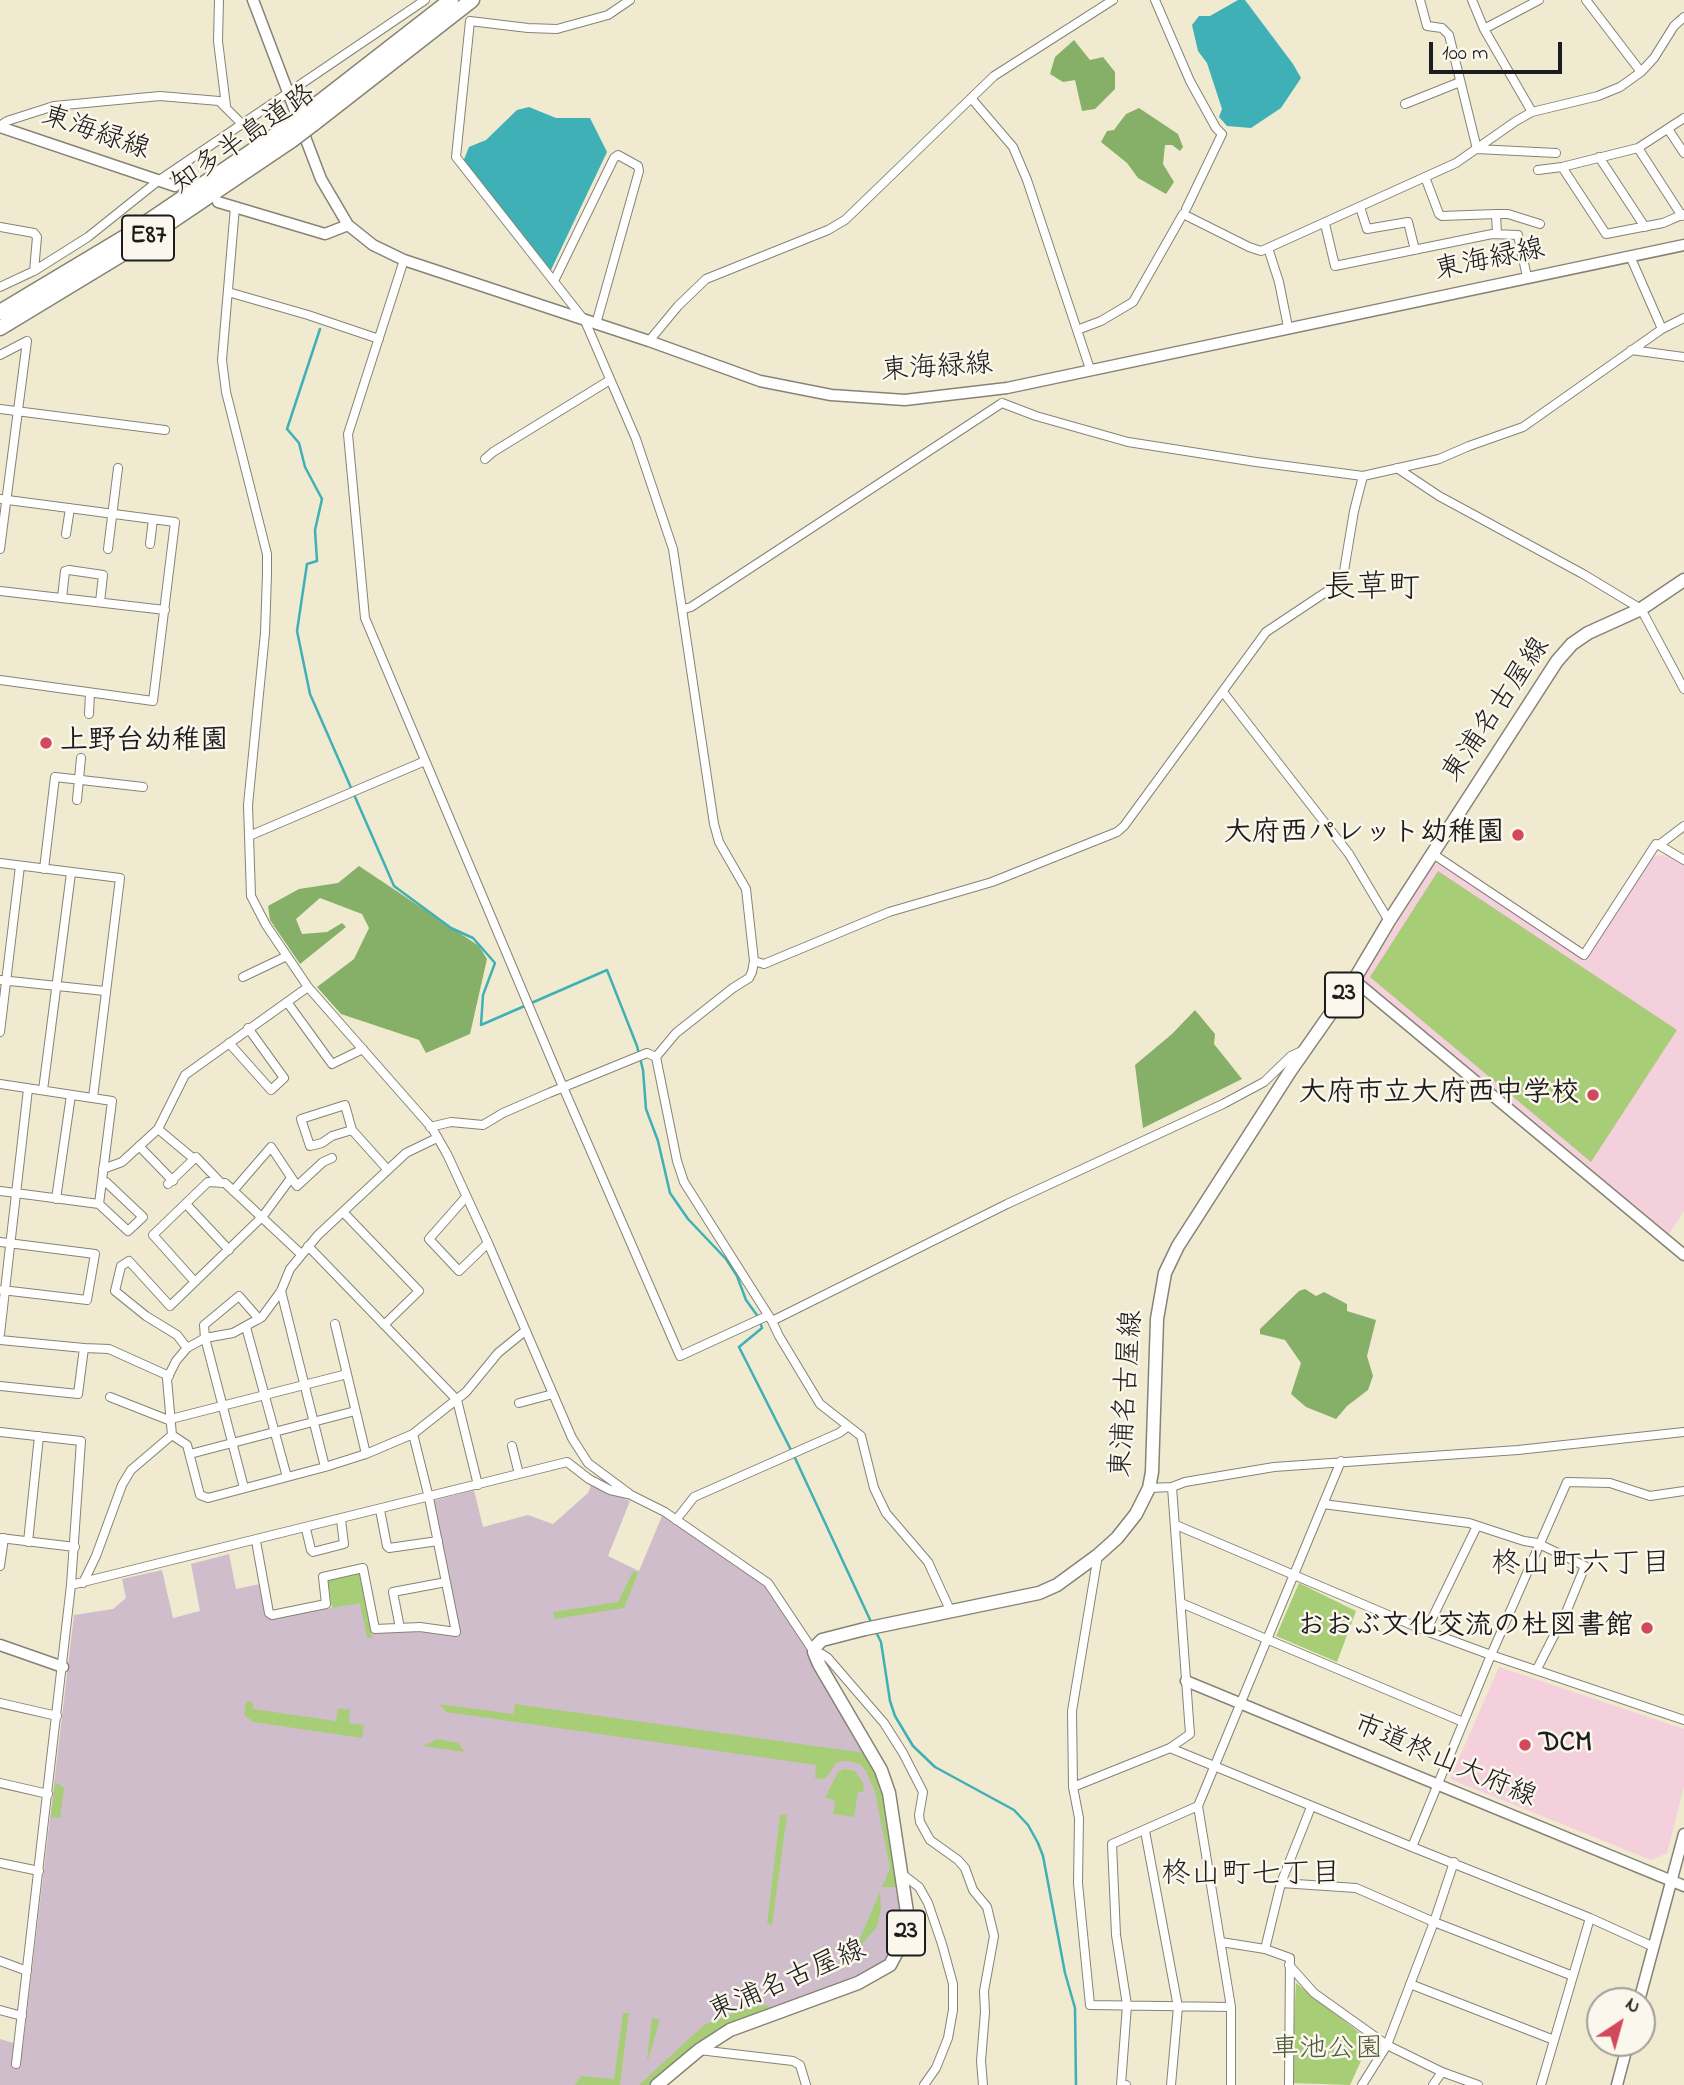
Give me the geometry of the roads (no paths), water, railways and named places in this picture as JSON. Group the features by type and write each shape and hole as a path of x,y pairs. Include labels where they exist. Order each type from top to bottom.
{"highway":[{"name":"知多半島道路","path":"0,328 132,248 289,134 451,0"},
{"name":"知多半島道路","path":"310,118 386,69 472,0"},
{"name":"知多半島道路","path":"0,312 289,134"}],"main road":[{"path":"218,202 325,234 348,225 321,179 253,0"},
{"name":"東海緑線","path":"0,127 175,186"},
{"name":"東海緑線","path":"348,225 373,245 404,260 649,341 760,381 831,395 905,400 1001,389 1684,245"},
{"name":"東浦名古屋線","path":"657,2085 699,2050 730,2030 858,1983 890,1965 906,1935 908,1919 889,1793 881,1770 818,1664 815,1653 822,1640 1039,1592 1057,1585 1117,1538 1136,1514 1149,1488 1152,1472 1157,1319 1165,1273 1178,1246 1304,1050 1354,980 1389,921 1557,661 1572,644 1588,633 1641,609 1684,580"},
{"path":"1354,980 1684,1255"},
{"path":"0,1645 63,1667"},
{"name":"市道柊山大府線","path":"1186,1681 1684,1886"},
{"path":"1643,1987 1684,1834"},
{"path":"1617,2085 1624,2057"}],"street":[{"path":"219,0 218,41 226,106"},
{"path":"0,287 34,271 88,237 158,181 425,0"},
{"path":"630,0 608,15 557,29 528,29 470,20 456,157 585,320 636,439 673,549 714,824 719,842 746,889 754,961 749,978 677,1033 656,1058"},
{"path":"649,341 678,306 706,279 828,230 845,220 1002,70 1113,0"},
{"path":"1155,0 1190,81 1222,134 1186,209"},
{"path":"1420,0 1427,26 1442,28 1449,35 1477,149"},
{"path":"1472,0 1484,29 1532,112"},
{"path":"1484,29 1539,0"},
{"path":"1586,0 1641,72"},
{"path":"1077,330 1101,321 1133,302 1183,214 1261,251 1456,163 1532,112 1598,96 1620,87 1641,72 1654,58 1674,26 1684,17"},
{"path":"1405,104 1460,82"},
{"path":"0,127 7,121 54,106 160,96 219,101 242,124"},
{"path":"971,98 1013,147 1090,369"},
{"path":"1538,170 1562,167 1638,148 1684,118"},
{"path":"1668,129 1684,153"},
{"path":"1562,167 1606,234 1645,227 1683,215 1638,148"},
{"path":"1477,149 1556,153"},
{"path":"554,281 614,158 618,155 638,166 639,171 596,324"},
{"path":"1599,157 1645,227"},
{"path":"1425,177 1442,216 1508,214 1540,224"},
{"path":"235,207 222,360 226,392 267,554 265,633 248,805 251,896 307,987 437,1138 488,1243 572,1438 588,1463 631,1495 676,1520 768,1583 815,1653 828,1658 884,1723 903,1753 923,1792 920,1822 930,1840 965,1868 973,1890 987,1907 994,1936 984,1991 981,2061 983,2085"},
{"path":"1360,207 1367,229 1408,222 1415,250"},
{"path":"1496,214 1497,234"},
{"path":"1325,224 1335,266 1497,234 1518,235 1527,277"},
{"path":"0,227 34,233 37,237 34,271"},
{"path":"1268,248 1279,282 1288,327"},
{"path":"1630,256 1662,329"},
{"path":"404,260 348,434 365,618 680,1356 1223,1104 1264,1082 1292,1056 1304,1050"},
{"path":"228,292 379,339"},
{"path":"1002,403 1036,416 1128,442 1256,463 1363,476 1451,456 1469,446 1523,427 1662,329 1684,318"},
{"path":"0,355 27,341 3,500 0,549"},
{"path":"1631,351 1684,357"},
{"path":"485,459 610,380"},
{"path":"1001,389 1002,403"},
{"path":"684,609 691,607 1002,403"},
{"path":"0,409 165,430"},
{"path":"108,549 118,468"},
{"path":"1397,468 1439,496 1583,574 1641,609 1684,689"},
{"path":"754,961 764,964 889,912 992,882 1117,832 1266,632 1338,584 1344,571 1363,476"},
{"path":"0,680 153,701 175,522 3,500"},
{"path":"66,534 70,508"},
{"path":"150,544 153,519"},
{"path":"62,598 65,571 69,570 103,575 100,602"},
{"path":"0,591 165,610"},
{"path":"1223,692 1349,854 1389,921"},
{"path":"89,714 90,693"},
{"path":"77,800 81,758"},
{"path":"248,836 425,761"},
{"path":"44,869 55,777 144,787"},
{"path":"1433,854 1584,955 1656,844 1659,845 1684,826"},
{"path":"1659,845 1684,860"},
{"path":"0,863 120,878 93,1098"},
{"path":"0,1032 3,980 20,866"},
{"path":"43,1090 71,873"},
{"path":"243,977 287,956"},
{"path":"3,980 105,991"},
{"path":"103,1169 122,1162 158,1129 185,1075 307,987"},
{"path":"286,1002 332,1064 363,1049"},
{"path":"229,1043 271,1090 284,1078 248,1028"},
{"path":"430,1127 451,1122 483,1125 503,1113 635,1058 646,1054 656,1058"},
{"path":"656,1058 677,1161 684,1182 764,1319 779,1336 820,1404 861,1436 874,1488 886,1513 928,1562 951,1612"},
{"path":"0,1084 112,1101 99,1204"},
{"path":"0,1334 28,1089"},
{"path":"57,1199 71,1094"},
{"path":"352,1130 310,1146 301,1119 345,1105 352,1130 387,1170"},
{"path":"158,1129 194,1159 196,1157 221,1183 263,1216 301,1254"},
{"path":"172,1435 169,1376 176,1361 187,1348 205,1338 233,1333 259,1319 281,1290 290,1269 308,1246 406,1153 437,1138"},
{"path":"139,1146 170,1183 194,1159"},
{"path":"233,1191 271,1147 297,1186 332,1158"},
{"path":"187,1348 177,1335 146,1316 115,1291 121,1266 129,1261 170,1306 263,1216 291,1178"},
{"path":"0,1191 99,1204 128,1231 143,1217 106,1182 102,1182"},
{"path":"195,1282 153,1235 208,1182 221,1183"},
{"path":"466,1197 429,1238 459,1271 488,1243"},
{"path":"186,1204 229,1250"},
{"path":"343,1212 419,1291 384,1325"},
{"path":"0,1242 95,1254 87,1300 3,1290"},
{"path":"308,1246 457,1400 478,1485"},
{"path":"281,1290 325,1466"},
{"path":"244,1488 205,1338 204,1325 239,1296 259,1319"},
{"path":"335,1324 366,1454"},
{"path":"246,1327 287,1477"},
{"path":"172,1435 187,1445 200,1494 208,1497 366,1454 413,1434 457,1400 498,1353 525,1331"},
{"path":"0,1340 108,1349 169,1376"},
{"path":"0,1387 78,1394 84,1348"},
{"path":"110,1397 171,1420 346,1374"},
{"path":"519,1403 553,1394"},
{"path":"190,1454 355,1411"},
{"path":"676,1520 694,1497 839,1433 847,1427"},
{"path":"0,1432 81,1441 75,1548 63,1667 16,2064"},
{"path":"1149,1488 1172,1487 1185,1482 1274,1467 1518,1450 1684,1432"},
{"path":"256,1541 269,1613 272,1615 326,1604 323,1577 363,1568 375,1629 419,1627 456,1632 413,1434"},
{"path":"83,1583 122,1485 131,1470 172,1435"},
{"path":"28,1542 39,1437"},
{"path":"513,1446 519,1474"},
{"path":"1231,2085 1231,2007 1198,1806 1341,1461"},
{"path":"71,1585 306,1529 567,1462 589,1479 610,1490 631,1495"},
{"path":"1412,1847 1491,1655 1567,1482 1610,1483 1650,1496 1684,1491"},
{"path":"1073,1787 1170,1748 1190,1734 1172,1487"},
{"path":"1323,1504 1476,1526 1539,1544 1585,1566 1567,1610 1537,1669"},
{"path":"380,1510 389,1548 438,1541"},
{"path":"306,1529 313,1552 344,1544 341,1520"},
{"path":"1175,1525 1491,1655 1684,1720"},
{"path":"1426,1630 1476,1526"},
{"path":"0,1566 2,1538 75,1548"},
{"path":"1098,1555 1072,1711 1073,1787 1079,1818 1078,1883 1090,2005 1231,2007"},
{"path":"400,1629 393,1592 446,1582"},
{"path":"1181,1603 1463,1722"},
{"path":"0,1703 57,1716"},
{"path":"1170,1748 1311,1807 1454,1862 1654,1947"},
{"path":"0,1783 48,1794"},
{"path":"1126,2085 1121,2085 1127,2005 1116,1935 1112,1844 1198,1806"},
{"path":"1265,1949 1281,1883 1311,1807"},
{"path":"1145,1830 1178,2007 1171,2085"},
{"path":"1362,2085 1387,2045 1454,1862"},
{"path":"0,1863 39,1871"},
{"path":"902,1874 919,1887 928,1903 943,1944 953,1984 953,2010 948,2038 936,2068 924,2085"},
{"path":"1281,1883 1356,1888 1434,1922 1573,1976"},
{"path":"1541,2085 1590,1918"},
{"path":"1221,1942 1265,1949 1290,1958 1289,2085"},
{"path":"0,1961 27,1971"},
{"path":"1289,1965 1314,1993 1387,2045 1442,2072 1478,2085"},
{"path":"1410,1984 1554,2040"},
{"path":"0,2010 22,2016"},
{"path":"699,2050 793,2061 800,2066 806,2085"},
{"path":"1433,2085 1442,2072"}],"water":[{"path":"1238,0 1245,0 1301,78 1281,108 1251,128 1227,126 1219,117 1222,109 1207,63 1198,51 1192,25 1199,16 1210,16"},
{"path":"529,107 556,118 590,118 607,152 550,272 463,162 469,147 486,140 517,110"}],"waterway":[{"path":"320,329 287,429 299,443 305,467 322,499 315,530 317,561 307,564 297,631 310,694 394,886 451,928 473,938 495,963 483,995 481,1025 607,970 637,1046 643,1070 646,1109 658,1141 670,1193 688,1219 726,1259 737,1276 746,1300 759,1318 762,1328 739,1347 795,1458 872,1624"},
{"path":"875,1630 881,1642 890,1701 895,1716 913,1746 935,1767 1014,1810 1028,1825 1038,1843 1075,2008 1076,2085"}],"place":[{"name":"上野台幼稚園","path":"46,743"},
{"name":"大府西パレット幼稚園","path":"1518,835"},
{"name":"大府市立大府西中学校","path":"1593,1095"},
{"name":"おおぶ文化交流の杜図書館","path":"1647,1628"},
{"name":"DCM","path":"1525,1745"}],"district":[{"name":"長草町","path":"1372,591"},
{"name":"柊山町六丁目","path":"1581,1567"},
{"name":"柊山町七丁目","path":"1251,1877"}],"park label":[{"name":"車池公園","path":"1327,2051"}]}
